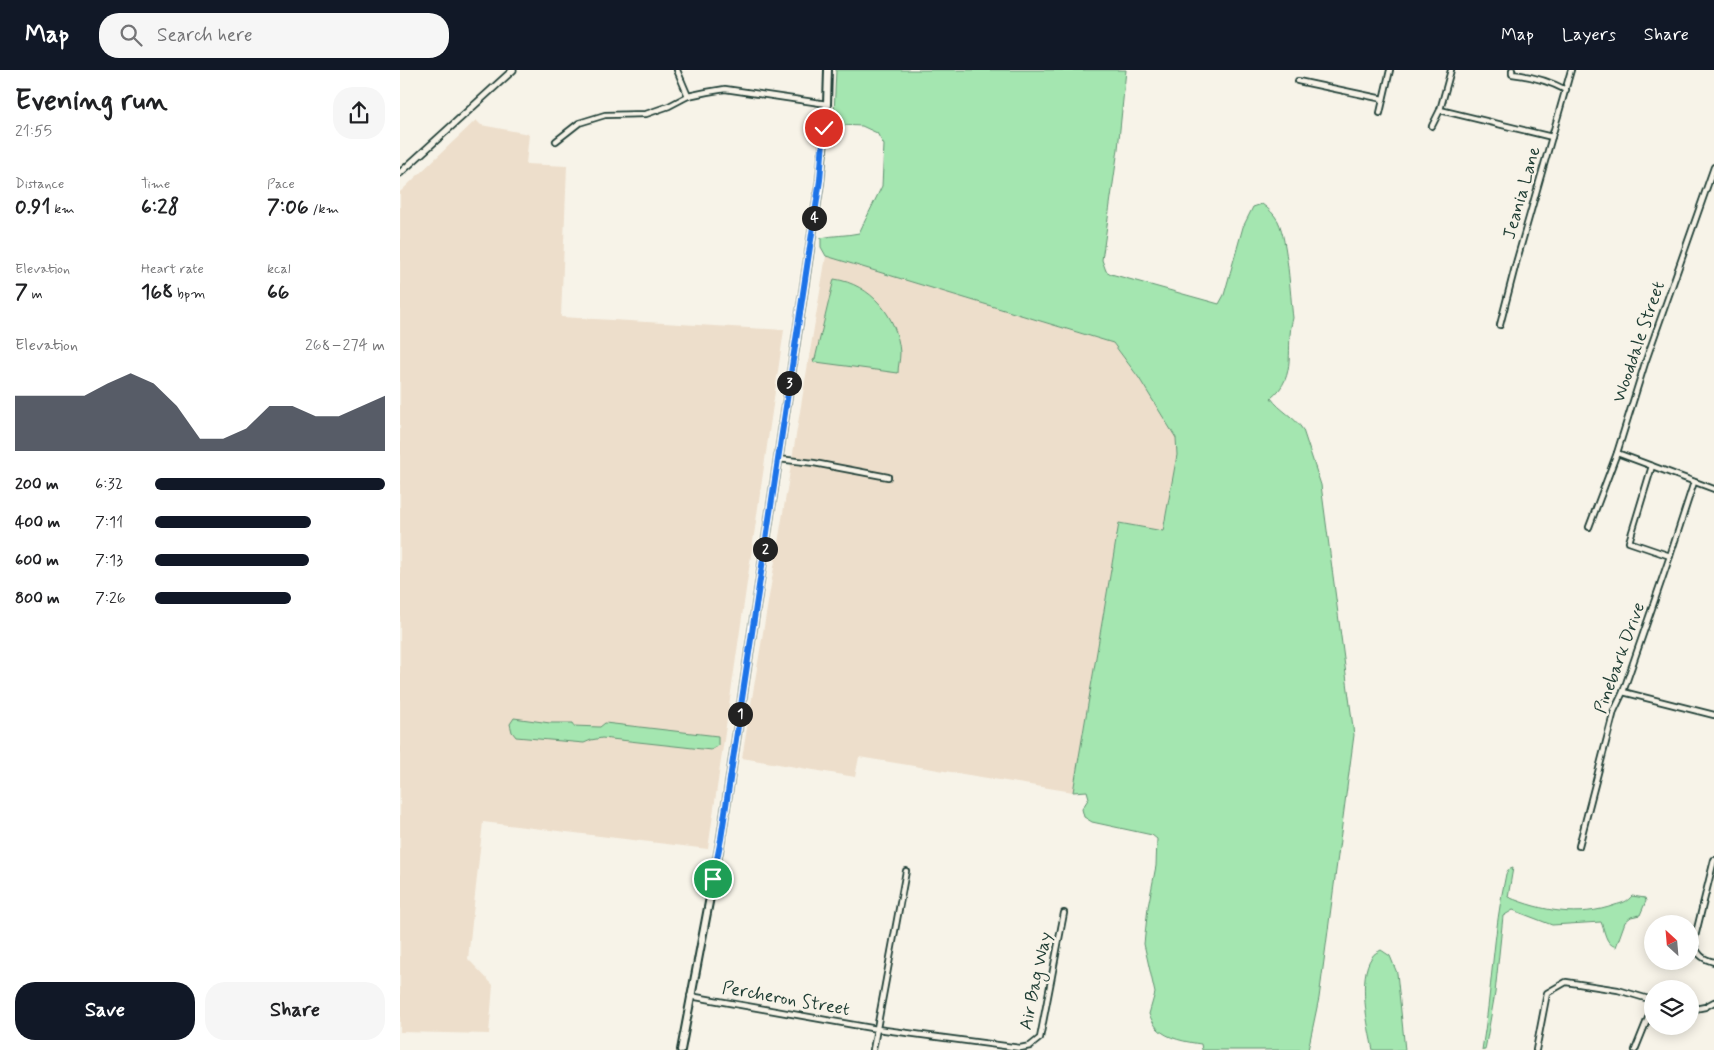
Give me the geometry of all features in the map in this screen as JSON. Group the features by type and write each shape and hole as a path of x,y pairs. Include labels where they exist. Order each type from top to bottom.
{"main road":[{"path":"681,1050 721,839 820,180 828,70"}],"street":[{"path":"400,172 513,70"},
{"path":"678,70 688,96"},
{"path":"1380,112 1390,70"},
{"path":"1432,126 1440,110 1451,70"},
{"path":"1512,70 1512,74 1555,84 1566,90"},
{"name":"Jeania Lane","path":"1500,325 1571,70"},
{"path":"1298,81 1383,99"},
{"path":"556,141 579,123 605,115 646,114 669,106 688,96 725,90 827,104"},
{"path":"1440,110 1552,137"},
{"name":"Wooddale Street","path":"1589,527 1617,454 1645,363 1712,179 1714,166"},
{"path":"1617,454 1714,489"},
{"path":"778,458 888,477"},
{"path":"1652,466 1629,542 1670,556"},
{"name":"Pinebark Drive","path":"1579,846 1614,711 1623,692 1694,482"},
{"path":"1623,692 1714,715"},
{"path":"1714,860 1694,941 1695,950 1702,958 1714,962"},
{"path":"873,1050 906,871"},
{"name":"Air Bag Way","path":"877,1029 1020,1048 1030,1046 1040,1038 1064,913"},
{"path":"1536,1050 1547,993 1566,982 1609,989 1644,998"},
{"name":"Percheron Street","path":"690,996 877,1029"},
{"path":"1699,1008 1714,1002"},
{"path":"1635,1050 1644,1028"}],"shaded area":[{"path":"476,120 481,125 529,134 526,164 567,166 561,317 784,330 708,849 483,822 468,959 493,985 489,1034 400,1032 400,192"},
{"path":"826,256 1113,343 1139,378 1176,438 1177,455 1163,531 1119,523 1073,792 859,757 855,777 742,758"}],"green space":[{"path":"836,70 1126,70 1118,149 1102,260 1106,271 1111,274 1219,304 1224,295 1243,227 1253,207 1262,204 1278,221 1284,242 1293,318 1288,370 1280,389 1271,398 1303,430 1321,485 1354,735 1319,998 1308,1050 1202,1050 1201,1044 1166,1035 1157,1028 1149,1014 1155,993 1144,944 1148,907 1156,866 1157,839 1152,835 1092,822 1084,817 1082,809 1089,798 1087,791 1073,792 1119,523 1163,531 1177,455 1176,438 1139,378 1113,343 826,256 821,247 821,238 859,233 882,186 884,145 877,133 862,126 840,125 835,121"},
{"path":"834,279 847,282 871,295 888,315 898,340 900,353 898,373 814,363 813,360 815,359"},
{"path":"514,718 550,723 573,723 573,726 600,727 605,723 718,736 718,746 711,750 602,738 584,743 516,737 512,732 510,724"},
{"path":"1513,868 1508,897 1534,906 1574,912 1601,909 1624,902 1632,896 1645,898 1646,901 1640,915 1631,917 1625,922 1616,947 1607,940 1601,922 1552,925 1513,910 1503,916 1495,993 1485,1050 1482,1050 1502,896 1506,874 1508,870"},
{"path":"1381,950 1390,956 1397,973 1405,1050 1373,1050 1364,989 1368,966 1372,957"}],"route":[{"path":"713,879 721,839 820,180 824,128"}]}
